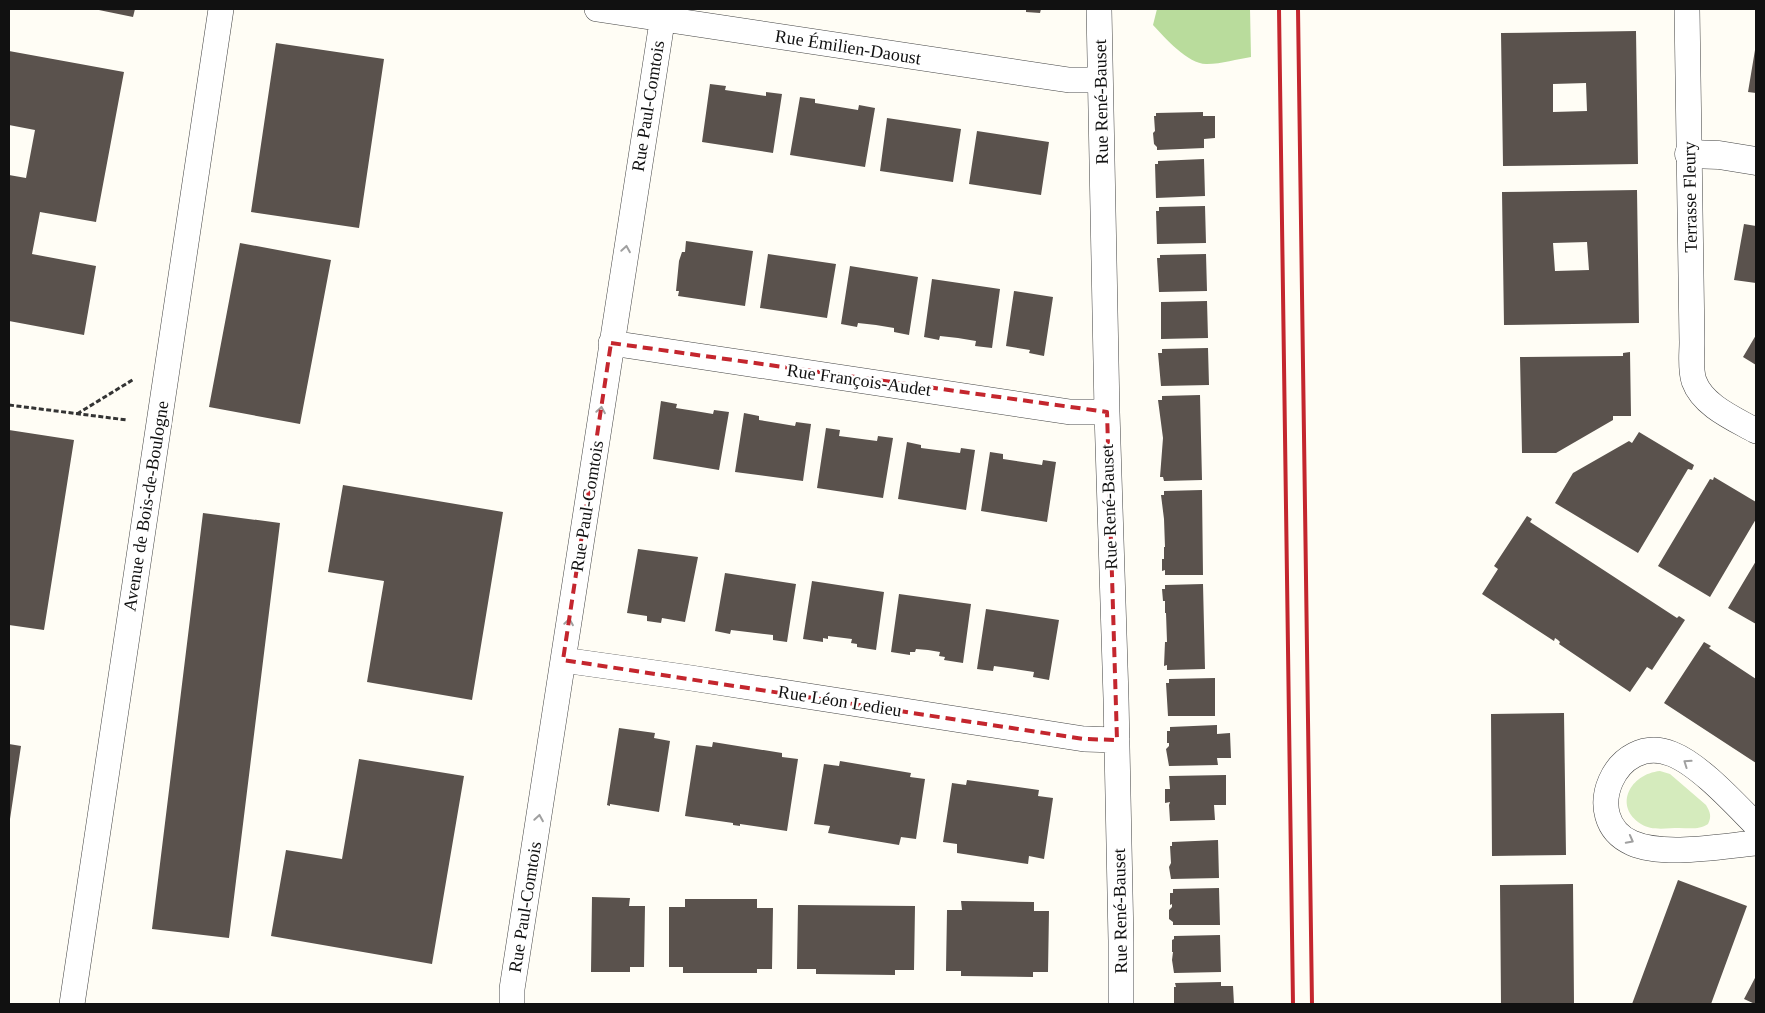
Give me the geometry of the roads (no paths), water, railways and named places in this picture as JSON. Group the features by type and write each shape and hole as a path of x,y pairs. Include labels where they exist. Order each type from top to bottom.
{"street":[{"name":"Avenue de Bois-de-Boulogne","path":"72,1004 221,9"},
{"name":"Rue Émilien-Daoust","path":"596,9 663,14 1069,80 1100,80"},
{"name":"Rue René-Bauset","path":"1099,9 1121,1004"},
{"name":"Terrasse Fleury","path":"1687,9 1692,364 1696,384 1702,394 1712,404 1756,431"},
{"name":"Rue Paul-Comtois","path":"512,1004 512,989 663,14"},
{"path":"1689,154 1719,155 1756,161"},
{"name":"Rue François-Audet","path":"611,343 1070,412 1107,412"},
{"name":"Rue Léon Ledieu","path":"563,660 1074,737 1116,740"},
{"path":"1756,825 1725,794 1695,769 1683,760 1666,752 1652,751 1631,757 1614,772 1608,789 1606,805 1609,820 1619,833 1632,843 1665,849 1709,848 1756,843"}],"railway":[{"path":"1279,9 1293,1004"},
{"path":"1298,9 1312,1004"}]}
